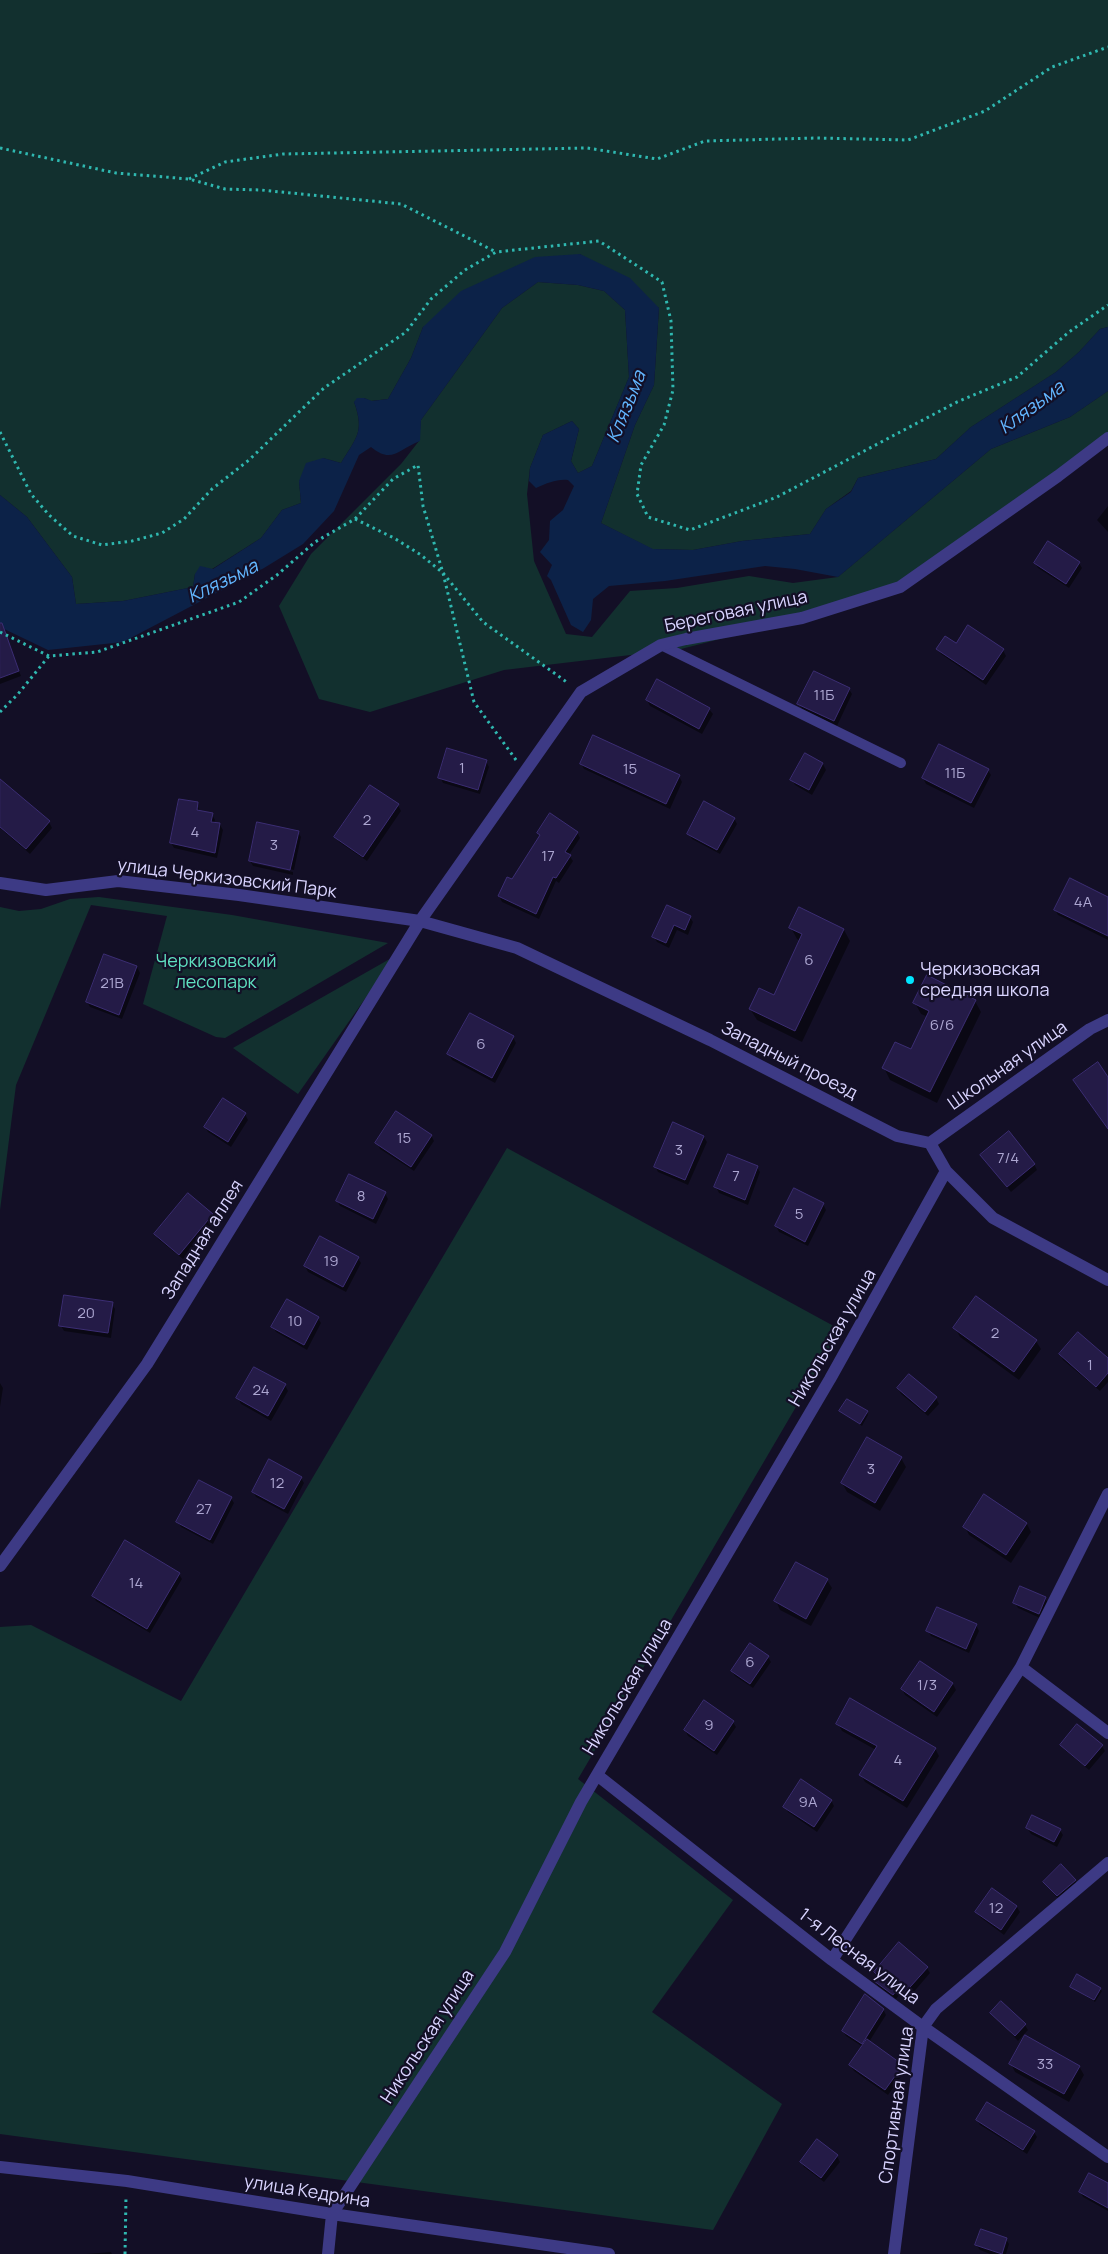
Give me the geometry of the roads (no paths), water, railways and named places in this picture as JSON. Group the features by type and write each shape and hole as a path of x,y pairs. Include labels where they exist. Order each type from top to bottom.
{"street":[{"name":"Береговая улица","path":"420,921 581,692 661,645 686,638 802,618 900,587 1058,476 1108,438"},
{"name":"улица Черкизовский Парк","path":"0,883 46,890 118,881 239,895 420,921"},
{"name":"Западный проезд","path":"420,921 517,948 710,1040 897,1136 930,1143"},
{"name":"Западная аллея","path":"0,1566 147,1364 420,921"},
{"name":"Школьная улица","path":"930,1143 1090,1029 1108,1020"},
{"path":"930,1143 946,1171 994,1218 1108,1280"},
{"name":"Никольская улица","path":"332,2214 505,1952 596,1775 830,1379 946,1171"},
{"path":"832,1960 1021,1667 1108,1494"},
{"path":"1021,1667 1108,1733"},
{"name":"1-я Лесная улица","path":"596,1775 832,1960 923,2027 1108,2157"},
{"name":"Спортивная улица","path":"894,2254 923,2027 936,2009 1105,1870"},
{"name":"улица Кедрина","path":"0,2167 127,2180 332,2214 609,2254"},
{"path":"328,2254 332,2214"}],"lane":[{"path":"661,645 900,763"}],"water":[{"name":"Клязьма","path":"580,254 630,278 659,308 654,385 635,425 601,523 653,549 693,550 742,541 810,534 826,509 851,492 858,478 936,459 971,427 1056,372 1079,352 1100,329 1108,327 1108,391 1070,417 991,449 838,577 795,569 765,566 665,581 609,586 593,599 591,620 583,632 571,625 551,580 547,576 552,565 540,552 549,540 550,521 563,510 574,486 568,480 560,480 536,488 529,481 530,468 543,435 572,421 579,429 571,461 578,473 592,466 629,377 625,310 604,291 578,285 538,282 502,308 421,420 420,441 395,454 384,454 371,447 359,455 334,511 303,544 264,568 123,642 48,650 0,627 0,495 27,517 72,577 76,604 123,601 193,587 195,574 200,566 213,569 261,538 282,510 301,503 299,481 306,463 323,458 341,463 355,441 359,428 354,402 357,398 372,401 388,399 411,358 423,327 461,291 535,257"}],"place":[{"name":"Черкизовская средняя школа","path":"910,980"}],"park label":[{"name":"Черкизовский лесопарк","path":"216,972"}]}
